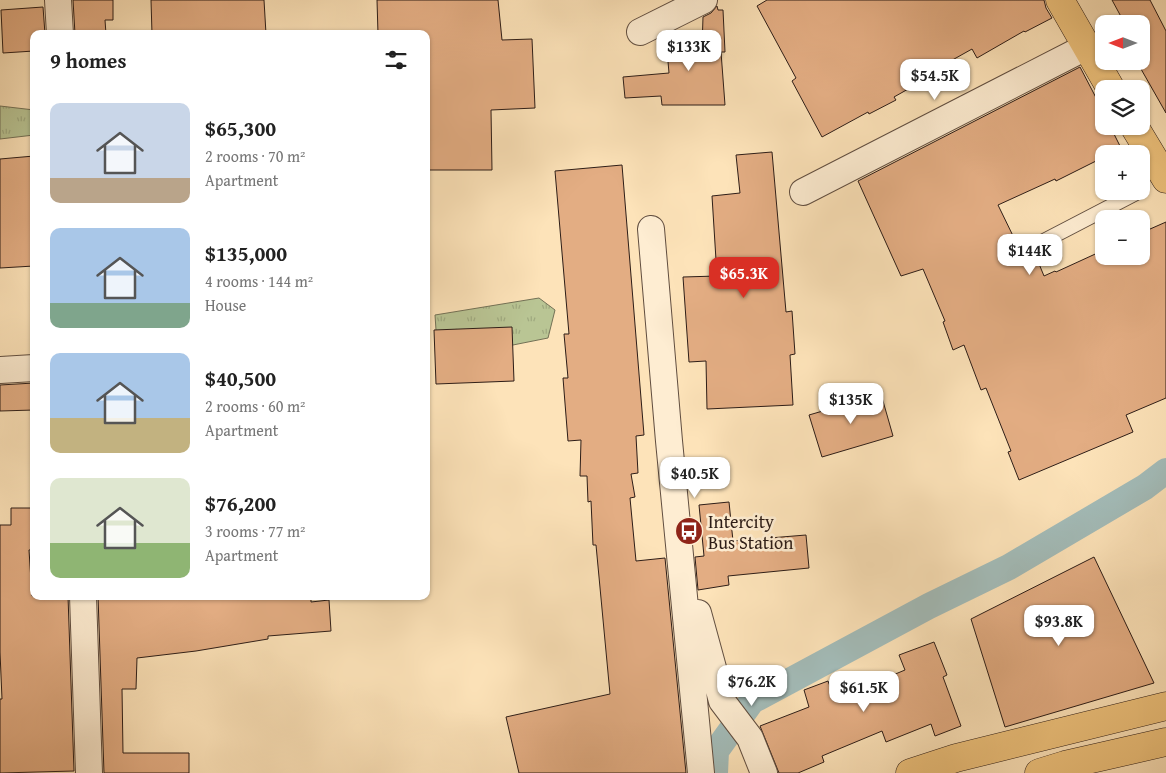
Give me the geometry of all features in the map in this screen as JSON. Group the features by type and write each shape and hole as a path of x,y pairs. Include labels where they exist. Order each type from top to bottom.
{"main road":[{"path":"1060,0 1106,80"},
{"path":"1137,135 1153,185"},
{"path":"910,773 956,758 1166,706"},
{"path":"1039,773 1065,765 1166,742"}],"street":[{"path":"58,0 60,30"},
{"path":"640,32 704,0"},
{"path":"803,192 1086,47"},
{"path":"651,229 669,441 702,773"},
{"path":"0,370 30,368"},
{"path":"669,441 682,467 690,579 722,700 750,738 764,773"},
{"path":"83,600 88,773"}],"lane":[{"path":"1040,243 1153,185"}],"green space":[{"path":"0,106 30,110 30,135 0,139"},
{"path":"539,298 555,310 548,338 438,360 435,315"}],"building":[{"path":"73,0 113,0 113,20 105,20 106,30 75,30"},
{"path":"151,0 264,0 266,30 152,30"},
{"path":"377,0 498,0 502,40 532,39 535,108 491,110 492,170 430,170 430,30 378,30"},
{"path":"767,0 1044,0 1052,18 1024,31 977,58 972,49 931,72 933,75 894,97 896,100 869,114 868,112 822,137 792,81 796,78 757,6"},
{"path":"1112,0 1150,0 1166,31 1166,113 1150,85 1150,80 1147,80 1142,70 1150,70 1150,15 1120,15"},
{"path":"717,6 718,10 723,10 725,52 721,52 725,105 662,105 661,96 625,98 623,77 669,73 667,50 702,48 703,17 711,13"},
{"path":"43,7 45,30 30,30 30,51 3,53 1,10"},
{"path":"1080,67 1095,96 1095,135 1114,135 1120,145 1095,145 1095,162 1056,181 1055,179 998,205 1016,242 1028,237 1044,276 1095,254 1095,265 1150,265 1150,229 1166,222 1166,398 1126,415 1133,432 1019,480 1008,452 1011,451 986,388 981,390 964,345 953,350 943,322 945,321 923,269 901,276 858,181"},
{"path":"772,152 786,312 792,311 795,354 790,355 793,405 707,409 706,361 689,362 683,277 717,276 712,196 740,193 736,155"},
{"path":"30,156 30,266 0,268 0,159"},
{"path":"622,165 644,435 636,436 638,473 631,474 635,497 630,498 636,561 665,558 686,773 519,773 506,717 610,694 596,545 593,545 591,501 588,502 587,476 580,476 581,440 568,441 563,378 568,378 564,334 569,334 555,171"},
{"path":"512,327 514,381 436,384 434,330"},
{"path":"30,383 30,410 0,411 0,385"},
{"path":"881,394 893,436 822,457 809,415"},
{"path":"729,502 733,541 806,535 809,568 728,576 729,585 698,590 695,557 704,556 699,505"},
{"path":"11,508 30,508 30,600 68,600 74,771 0,773 0,699 2,699 0,525 11,525"},
{"path":"1094,557 1154,683 1005,727 971,619"},
{"path":"98,600 311,600 311,602 329,600 331,631 268,636 268,639 196,651 137,658 136,689 122,689 123,753 189,753 189,773 104,773"},
{"path":"934,642 947,675 943,677 961,726 935,736 931,724 886,742 882,731 822,756 824,762 798,773 779,773 760,726 809,707 804,690 828,681 833,694 860,682 862,688 905,670 899,655"}],"waterway":[{"path":"715,773 716,751 752,701 929,606 1009,567 1145,487 1166,471"}],"place":[{"name":"Intercity Bus Station","path":"689,531"}]}
